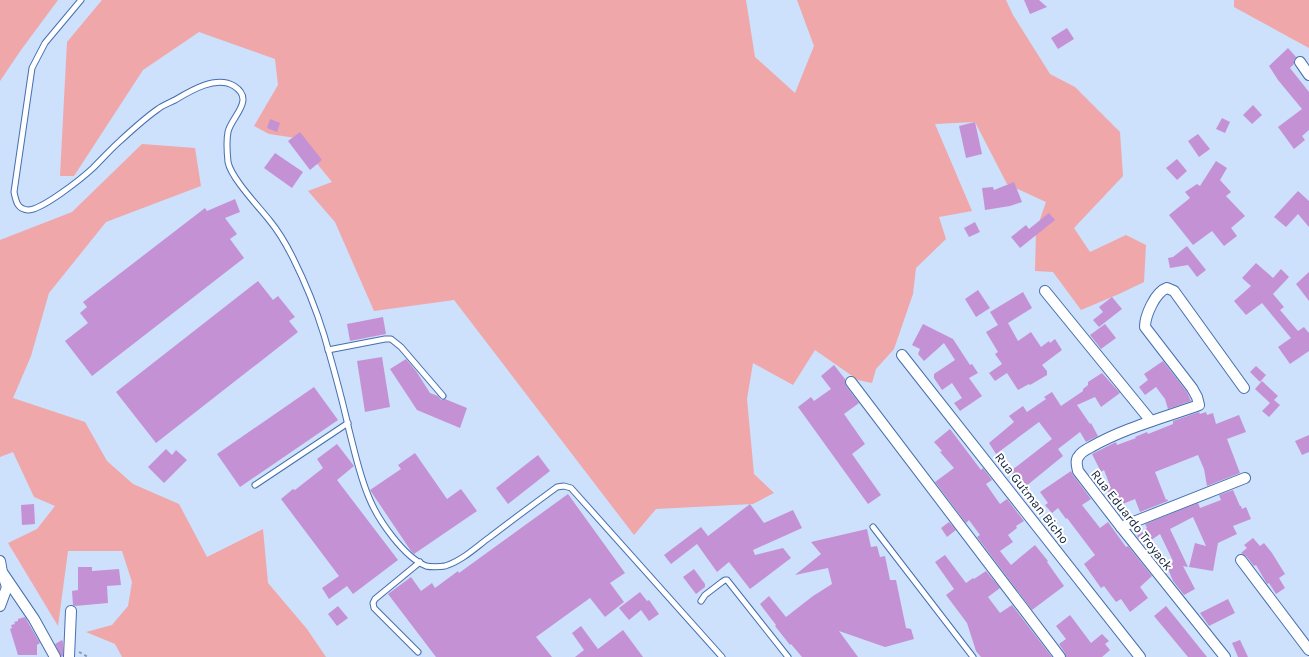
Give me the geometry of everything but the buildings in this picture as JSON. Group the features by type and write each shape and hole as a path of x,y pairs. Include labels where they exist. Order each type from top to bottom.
{"street":[{"path":"1300,62 1309,75"},
{"name":"Rua Eduardo Troyack","path":"1225,657 1121,527 1078,471 1076,464 1079,454 1101,441 1151,421 1199,405 1192,388 1145,327 1145,319 1155,299 1163,289 1167,288 1174,291 1244,388"},
{"path":"1044,291 1151,421"},
{"name":"Rua Gutman Bicho","path":"902,355 1140,657"},
{"path":"851,382 1060,657"},
{"path":"1121,527 1245,478"},
{"path":"1241,560 1309,650"},
{"path":"0,561 7,587 0,606"},
{"path":"2,572 34,619 56,657"},
{"path":"69,657 71,610"}],"lane":[{"path":"81,0 45,43 32,68 14,192 18,206 23,209 30,210 39,207 62,192 90,170 120,141 159,108 208,84 223,82 235,86 242,94 243,104 240,112 234,119 228,131 228,165 241,185 272,222 293,258 323,332 360,471 370,500 392,536 408,554 420,562 427,566 444,566 464,557 557,487 564,486 571,488 722,657"},
{"path":"328,350 385,339 391,340 401,348 443,396"},
{"path":"255,486 348,424"},
{"path":"873,527 972,657"},
{"path":"418,652 374,608 373,603 375,599 420,562"},
{"path":"701,601 705,595 727,580 788,657"}],"shaded area":[{"path":"0,0 58,0 0,81"},
{"path":"102,0 746,0 755,57 795,93 814,46 797,0 1006,0 1013,15 1050,74 1075,87 1120,132 1123,176 1074,228 1090,252 1126,235 1146,245 1144,282 1081,310 1053,272 1035,271 1036,231 1046,202 1007,184 975,122 935,124 972,211 939,217 946,239 916,268 913,294 894,349 876,369 872,383 858,380 815,350 793,385 753,363 747,399 754,474 774,493 753,504 656,509 634,535 454,300 374,311 335,222 308,191 332,182 296,138 269,134 254,126 278,85 275,59 199,32 143,70 74,176 60,176 67,42"},
{"path":"1234,0 1309,0 1309,48 1234,7"},
{"path":"142,144 195,148 201,186 106,222 49,293 31,356 13,398 85,422 107,461 133,484 179,504 207,557 263,529 268,583 307,629 326,657 122,657 115,644 86,632 112,625 128,606 132,582 122,551 68,551 58,626 8,543 37,529 55,506 34,497 13,452 0,457 0,240 72,212"}]}
